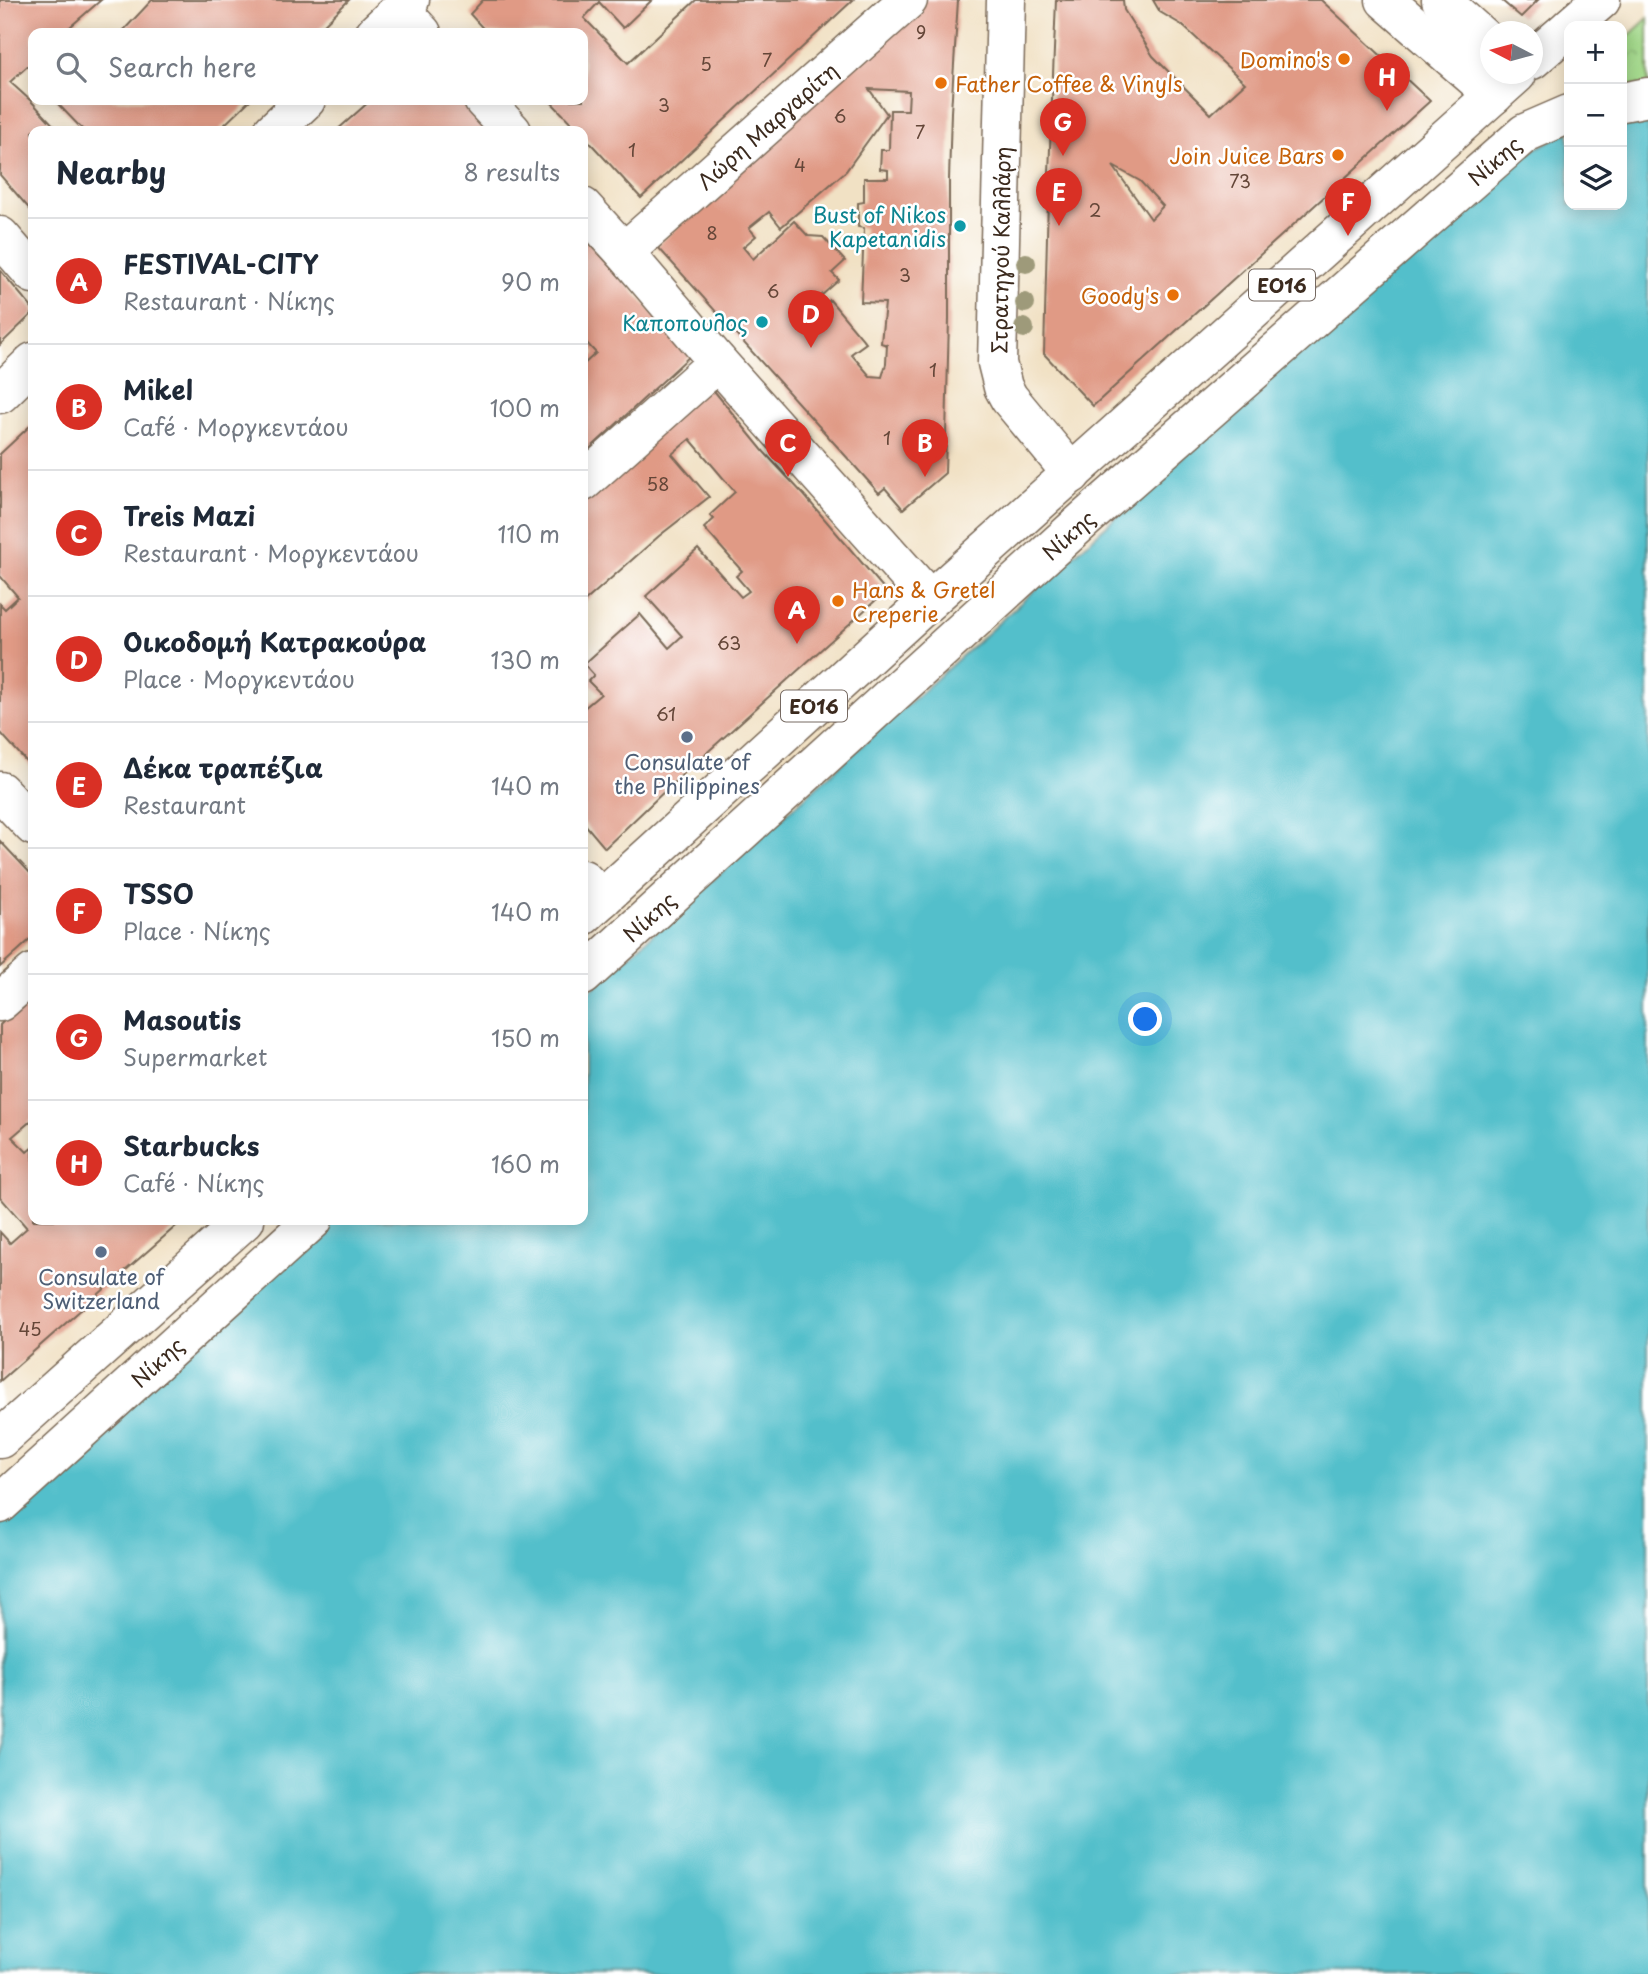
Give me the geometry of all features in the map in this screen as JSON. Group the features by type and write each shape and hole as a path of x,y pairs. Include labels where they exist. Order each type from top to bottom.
{"street":[{"name":"Λώρη Μαργαρίτη","path":"624,252 908,0"},
{"name":"Στρατηγού Καλλάρη","path":"1006,0 997,363 1003,387 1009,398 1072,474"},
{"path":"1385,0 1480,66"},
{"path":"1441,0 1480,35"},
{"path":"1577,21 1601,0"},
{"path":"1543,50 1564,32"},
{"name":"Νίκης","path":"589,898 1072,474 1506,84"},
{"path":"1627,101 1648,97"},
{"path":"278,126 301,105"},
{"path":"488,105 507,126"},
{"name":"Νίκης","path":"588,971 1061,541 1525,133 1564,116"},
{"path":"588,212 930,600"},
{"path":"0,236 28,268"},
{"path":"588,478 718,362"},
{"path":"0,394 28,367"},
{"path":"0,791 28,821"},
{"path":"0,1002 28,977"},
{"path":"0,1440 239,1225"},
{"name":"Νίκης","path":"0,1504 307,1225"}],"green space":[{"path":"1648,18 1648,112 1627,115 1627,84 1627,37"}],"water":[{"path":"1648,112 1648,1974 0,1974 0,1521 329,1225 588,1225 588,992 1510,162 1564,134 1564,210 1627,210 1627,115"}],"building":[{"path":"0,0 101,0 69,28 28,28 28,66 10,82 28,98 28,105 35,105 54,126 28,126 28,207 0,175"},
{"path":"152,0 349,0 320,28 126,28"},
{"path":"483,0 652,0 623,28 599,2 584,18 628,63 696,0 853,0 641,198 588,140 588,126 574,126 554,105 588,105 588,28 483,28 470,14"},
{"path":"922,0 958,0 949,180 945,473 903,509 885,488 879,493 657,246","holes":["869,89 909,91 908,110 890,110 889,150 881,150 880,169 888,170 888,178 864,178 864,202 858,203 858,227 864,228 861,302 885,303 881,343 887,345 886,364 882,377 870,376 851,354 866,343 830,300 810,318 804,311 839,280 832,273 845,261 823,237 808,236 794,221 753,259 743,247 756,236 749,228 769,212 781,227 846,171 887,114"]},
{"path":"1056,0 1123,0 1124,10 1153,56 1211,114 1245,83 1182,25 1160,12 1153,0 1321,0 1430,101 1093,406 1044,354","holes":["1113,166 1140,181 1163,206 1151,219"]},
{"path":"1501,0 1538,0 1521,17"},
{"path":"59,105 245,105 223,126 79,126"},
{"path":"365,105 464,105 482,126 342,126"},
{"path":"588,242 691,355 588,450 588,360 596,353 588,344"},
{"path":"0,270 28,303 28,318 0,345"},
{"path":"706,381 764,452 886,591 605,848 588,828 588,705 601,694 588,681 594,675 588,668 588,660 640,614 669,648 682,636 646,596 698,549 741,597 749,591 736,576 742,571 704,528 714,519 710,515 735,492 690,439 672,454 709,497 659,536 588,599 588,486"},
{"path":"28,428 28,763 0,732 0,604 5,609 18,597 0,576 0,454"},
{"path":"0,841 28,871 28,942 0,967"},
{"path":"28,997 28,1123 12,1137 28,1151 28,1225 177,1225 0,1381 0,1232 10,1243 27,1228 0,1197 0,1025"}],"place":[{"name":"Domino's","path":"1344,59"},
{"name":"Father Coffee & Vinyls","path":"941,83"},
{"name":"Starbucks","path":"1387,111"},
{"name":"Join Juice Bars","path":"1338,155"},
{"name":"Masoutis","path":"1063,156"},
{"name":"Bust of Nikos Kapetanidis","path":"960,226"},
{"name":"Δέκα τραπέζια","path":"1059,226"},
{"name":"TSSO","path":"1348,236"},
{"name":"Goody's","path":"1173,295"},
{"name":"Καποπουλος","path":"762,322"},
{"name":"Οικοδομή Κατρακούρα","path":"811,348"},
{"name":"Treis Mazi","path":"788,477"},
{"name":"Mikel","path":"925,477"},
{"name":"Hans & Gretel Creperie","path":"838,601"},
{"name":"FESTIVAL-CITY","path":"797,644"},
{"name":"Consulate of the Philippines","path":"687,737"},
{"name":"Consulate of Switzerland","path":"101,1252"}]}
